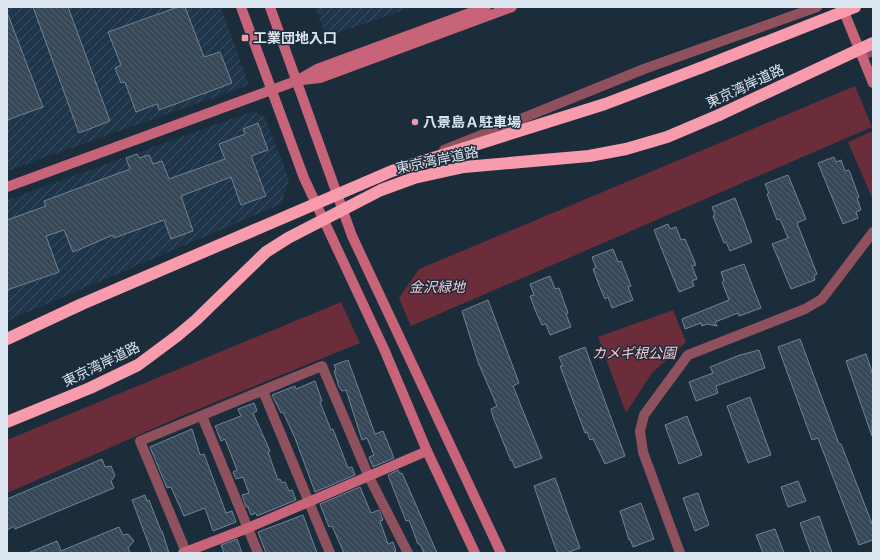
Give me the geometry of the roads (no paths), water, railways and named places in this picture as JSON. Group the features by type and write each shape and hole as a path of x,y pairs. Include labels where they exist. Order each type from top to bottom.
{"highway":[{"name":"東京湾岸道路","path":"7,339 82,304 412,163 605,104 855,7"},
{"name":"東京湾岸道路","path":"7,422 90,388 138,365 196,320 266,252 323,219 381,190 429,174 477,166 589,156 626,149 667,137 719,115 873,43"}],"street":[{"path":"242,7 271,90 316,204 384,349 427,451 475,553"},
{"path":"270,7 352,236 500,553"},
{"path":"7,187 296,81 317,69 486,7"},
{"path":"296,81 320,78 512,7"},
{"path":"412,163 644,69 817,7"},
{"path":"842,7 873,83"},
{"path":"862,55 873,51"},
{"path":"680,553 643,452 640,432 644,415 688,355 805,309 822,299 873,232"},
{"path":"408,553 369,477 322,366 140,441 185,552 248,528 369,477 427,451"},
{"path":"263,391 330,553"},
{"path":"202,416 258,553"}],"place":[{"name":"工業団地入口","path":"245,38"},
{"name":"八景島Ａ駐車場","path":"415,122"}],"park label":[{"name":"金沢緑地","path":"437,287"},
{"name":"カメギ根公園","path":"634,353"}]}
